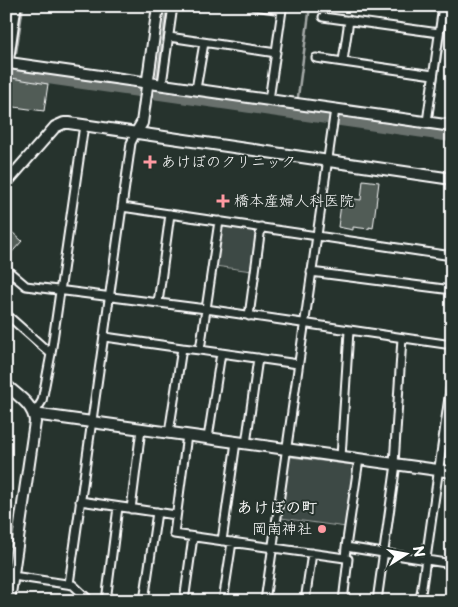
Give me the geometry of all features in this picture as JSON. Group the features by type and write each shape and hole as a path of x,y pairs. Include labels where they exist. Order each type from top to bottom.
{"street":[{"path":"17,6 8,63 147,88 162,84 269,100 334,115 427,122 452,126"},
{"path":"69,584 131,143 142,123 158,6"},
{"path":"162,84 173,6"},
{"path":"254,6 282,10 269,100"},
{"path":"427,122 443,6"},
{"path":"323,17 439,33"},
{"path":"343,62 349,20"},
{"path":"169,37 276,53"},
{"path":"196,89 204,43"},
{"path":"316,58 433,74"},
{"path":"265,601 334,115"},
{"path":"6,183 55,127 64,123 452,179"},
{"path":"34,414 42,401 51,354 84,125"},
{"path":"122,207 452,256"},
{"path":"158,303 170,214"},
{"path":"200,350 219,221"},
{"path":"248,316 261,227"},
{"path":"6,269 26,286 452,345"},
{"path":"311,272 452,290"},
{"path":"6,314 51,354"},
{"path":"341,457 349,331"},
{"path":"105,337 298,364"},
{"path":"377,601 395,464 402,338"},
{"path":"169,433 182,348"},
{"path":"208,438 221,353"},
{"path":"222,541 258,358"},
{"path":"420,601 452,376"},
{"path":"8,390 26,403 34,414 35,422 10,575 9,601"},
{"path":"34,414 452,472"},
{"path":"131,509 142,429"},
{"path":"187,435 174,534 345,558"},
{"path":"343,601 348,559 345,558 346,547 359,459"},
{"path":"80,501 176,515"},
{"path":"106,601 118,507"},
{"path":"144,601 157,512"},
{"path":"184,601 193,537"},
{"path":"223,601 232,542"},
{"path":"346,547 452,564"},
{"path":"305,601 312,553"},
{"path":"10,575 73,585 90,601"}],"shaded area":[{"path":"224,226 254,230 257,234 252,271 215,266 220,229"},
{"path":"289,458 353,465 355,468 346,527 281,518"}],"building":[{"path":"11,78 48,84 44,111 7,106"},
{"path":"363,180 379,182 373,228 353,227 353,230 338,227 342,197 361,200"},
{"path":"12,232 22,241 6,259 6,239"}],"waterway":[{"path":"16,53 23,6"},
{"path":"157,77 167,6"},
{"path":"298,97 310,6"},
{"path":"432,115 448,6"},
{"path":"6,71 452,135"}],"place":[{"name":"あけぼのクリニック","path":"150,162"},
{"name":"橋本産婦人科医院","path":"223,201"},
{"name":"岡南神社","path":"322,529"}],"district":[{"name":"あけぼの町","path":"277,507"}]}
